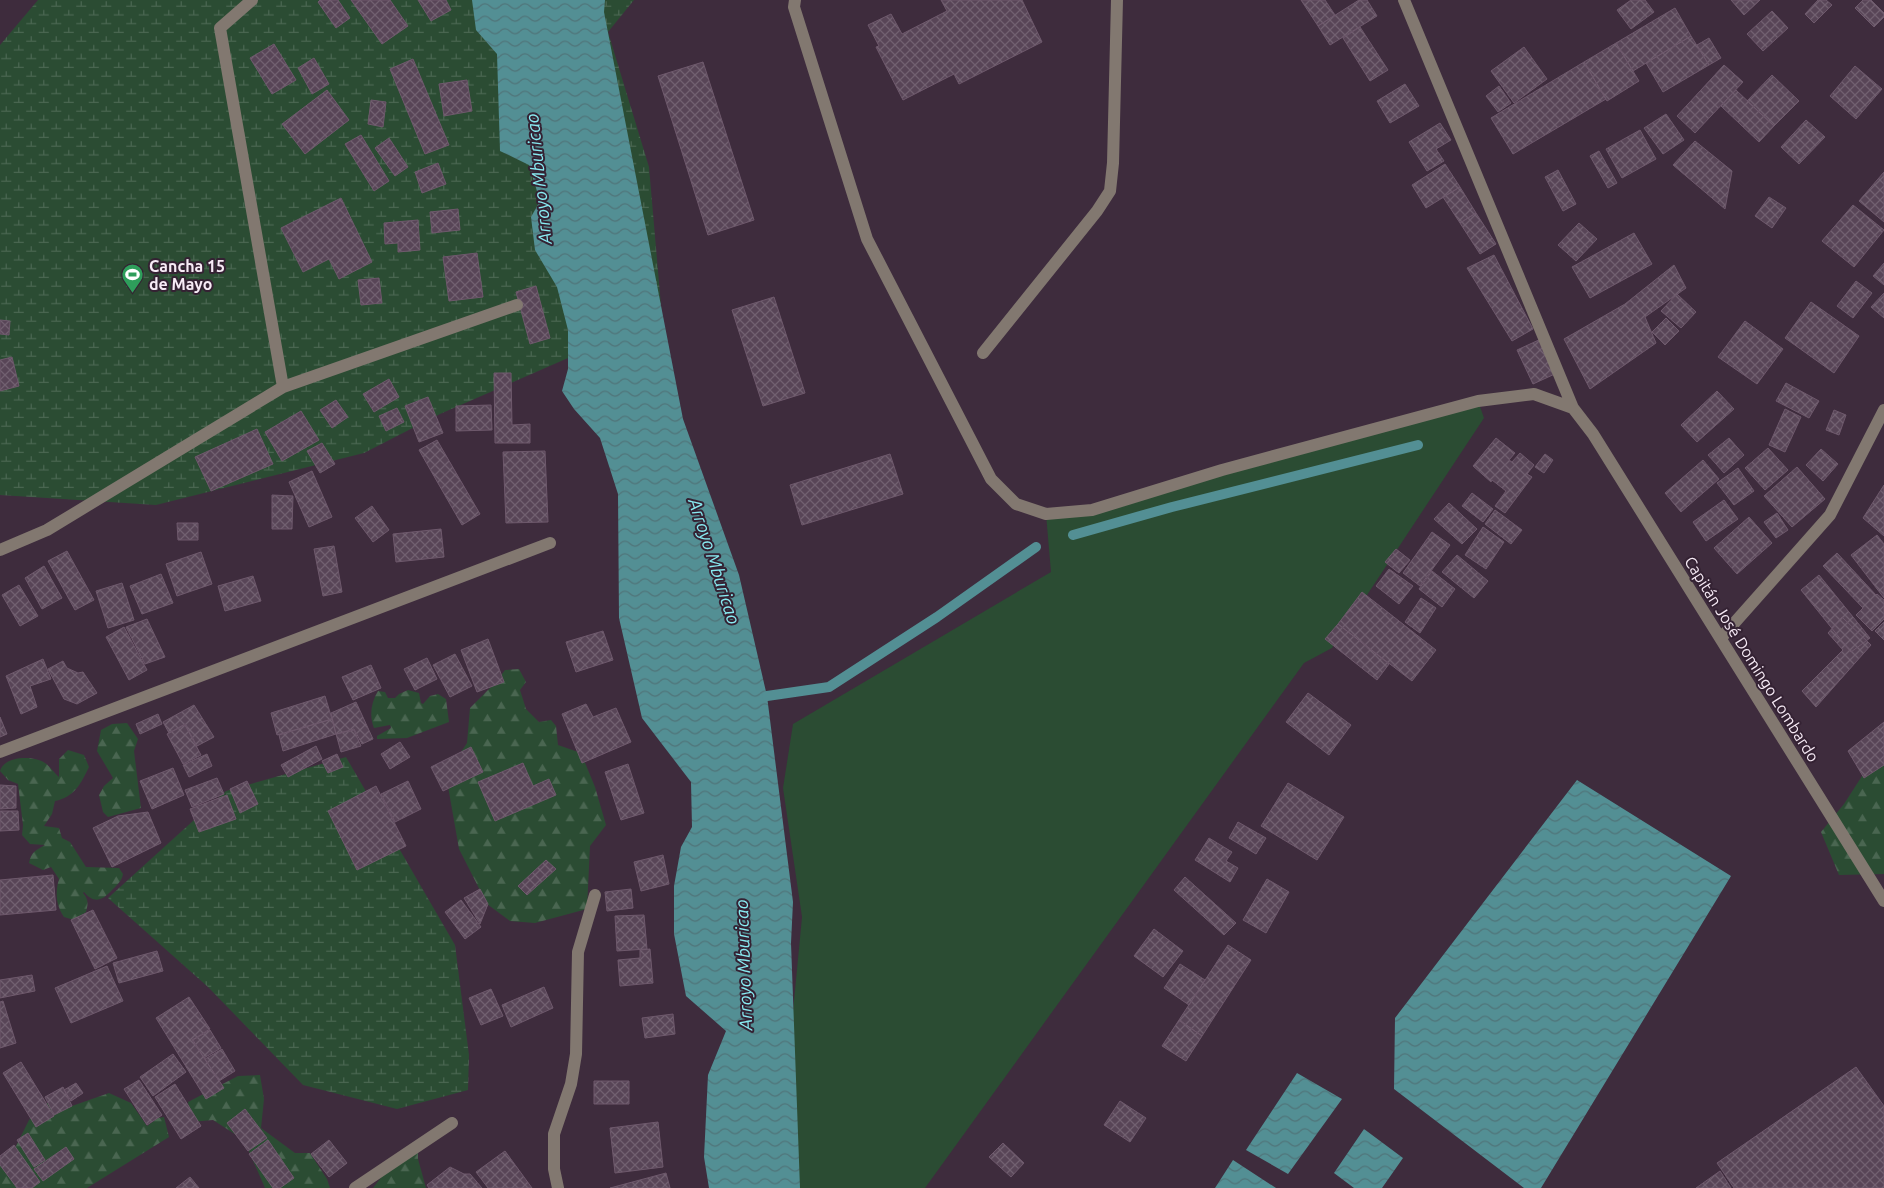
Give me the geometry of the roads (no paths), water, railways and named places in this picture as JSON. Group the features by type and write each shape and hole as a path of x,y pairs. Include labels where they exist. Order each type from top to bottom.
{"street":[{"path":"252,0 220,28 283,387"},
{"path":"795,0 794,7 867,239 990,479 1016,504 1046,514 1092,510 1222,470 1478,401 1534,394 1573,408"},
{"path":"983,353 1097,211 1110,191 1113,163 1117,0"},
{"name":"Capitán José Domingo Lombardo","path":"1404,0 1573,408 1592,434 1884,901"},
{"path":"0,550 47,530 283,387 517,305"},
{"path":"1720,638 1830,515 1884,410"},
{"path":"0,752 550,543"},
{"path":"558,1188 554,1169 554,1134 570,1084 576,1054 578,952 595,895"},
{"path":"355,1188 452,1123"}],"water":[{"name":"Arroyo Mburicao","path":"472,0 605,0 604,12 683,419 739,575 767,696 793,902 791,943 800,1188 709,1188 704,1157 708,1075 726,1031 686,996 674,934 674,886 681,847 692,827 691,782 642,718 619,618 618,494 600,438 574,409 562,391 568,369 568,330 557,287 535,250 531,217 540,201 529,165 500,151 497,54 476,30"},
{"path":"1577,780 1731,876 1541,1188 1524,1188 1394,1089 1395,1018"},
{"path":"1297,1073 1342,1099 1288,1174 1246,1150"},
{"path":"1364,1129 1403,1158 1382,1188 1354,1188 1334,1173"},
{"path":"1233,1160 1276,1188 1215,1188"}],"waterway":[{"path":"1073,535 1172,507 1418,445"},
{"path":"767,696 829,687 937,617 1036,547"}],"place":[{"name":"Cancha 15 de Mayo","path":"133,294"}]}
